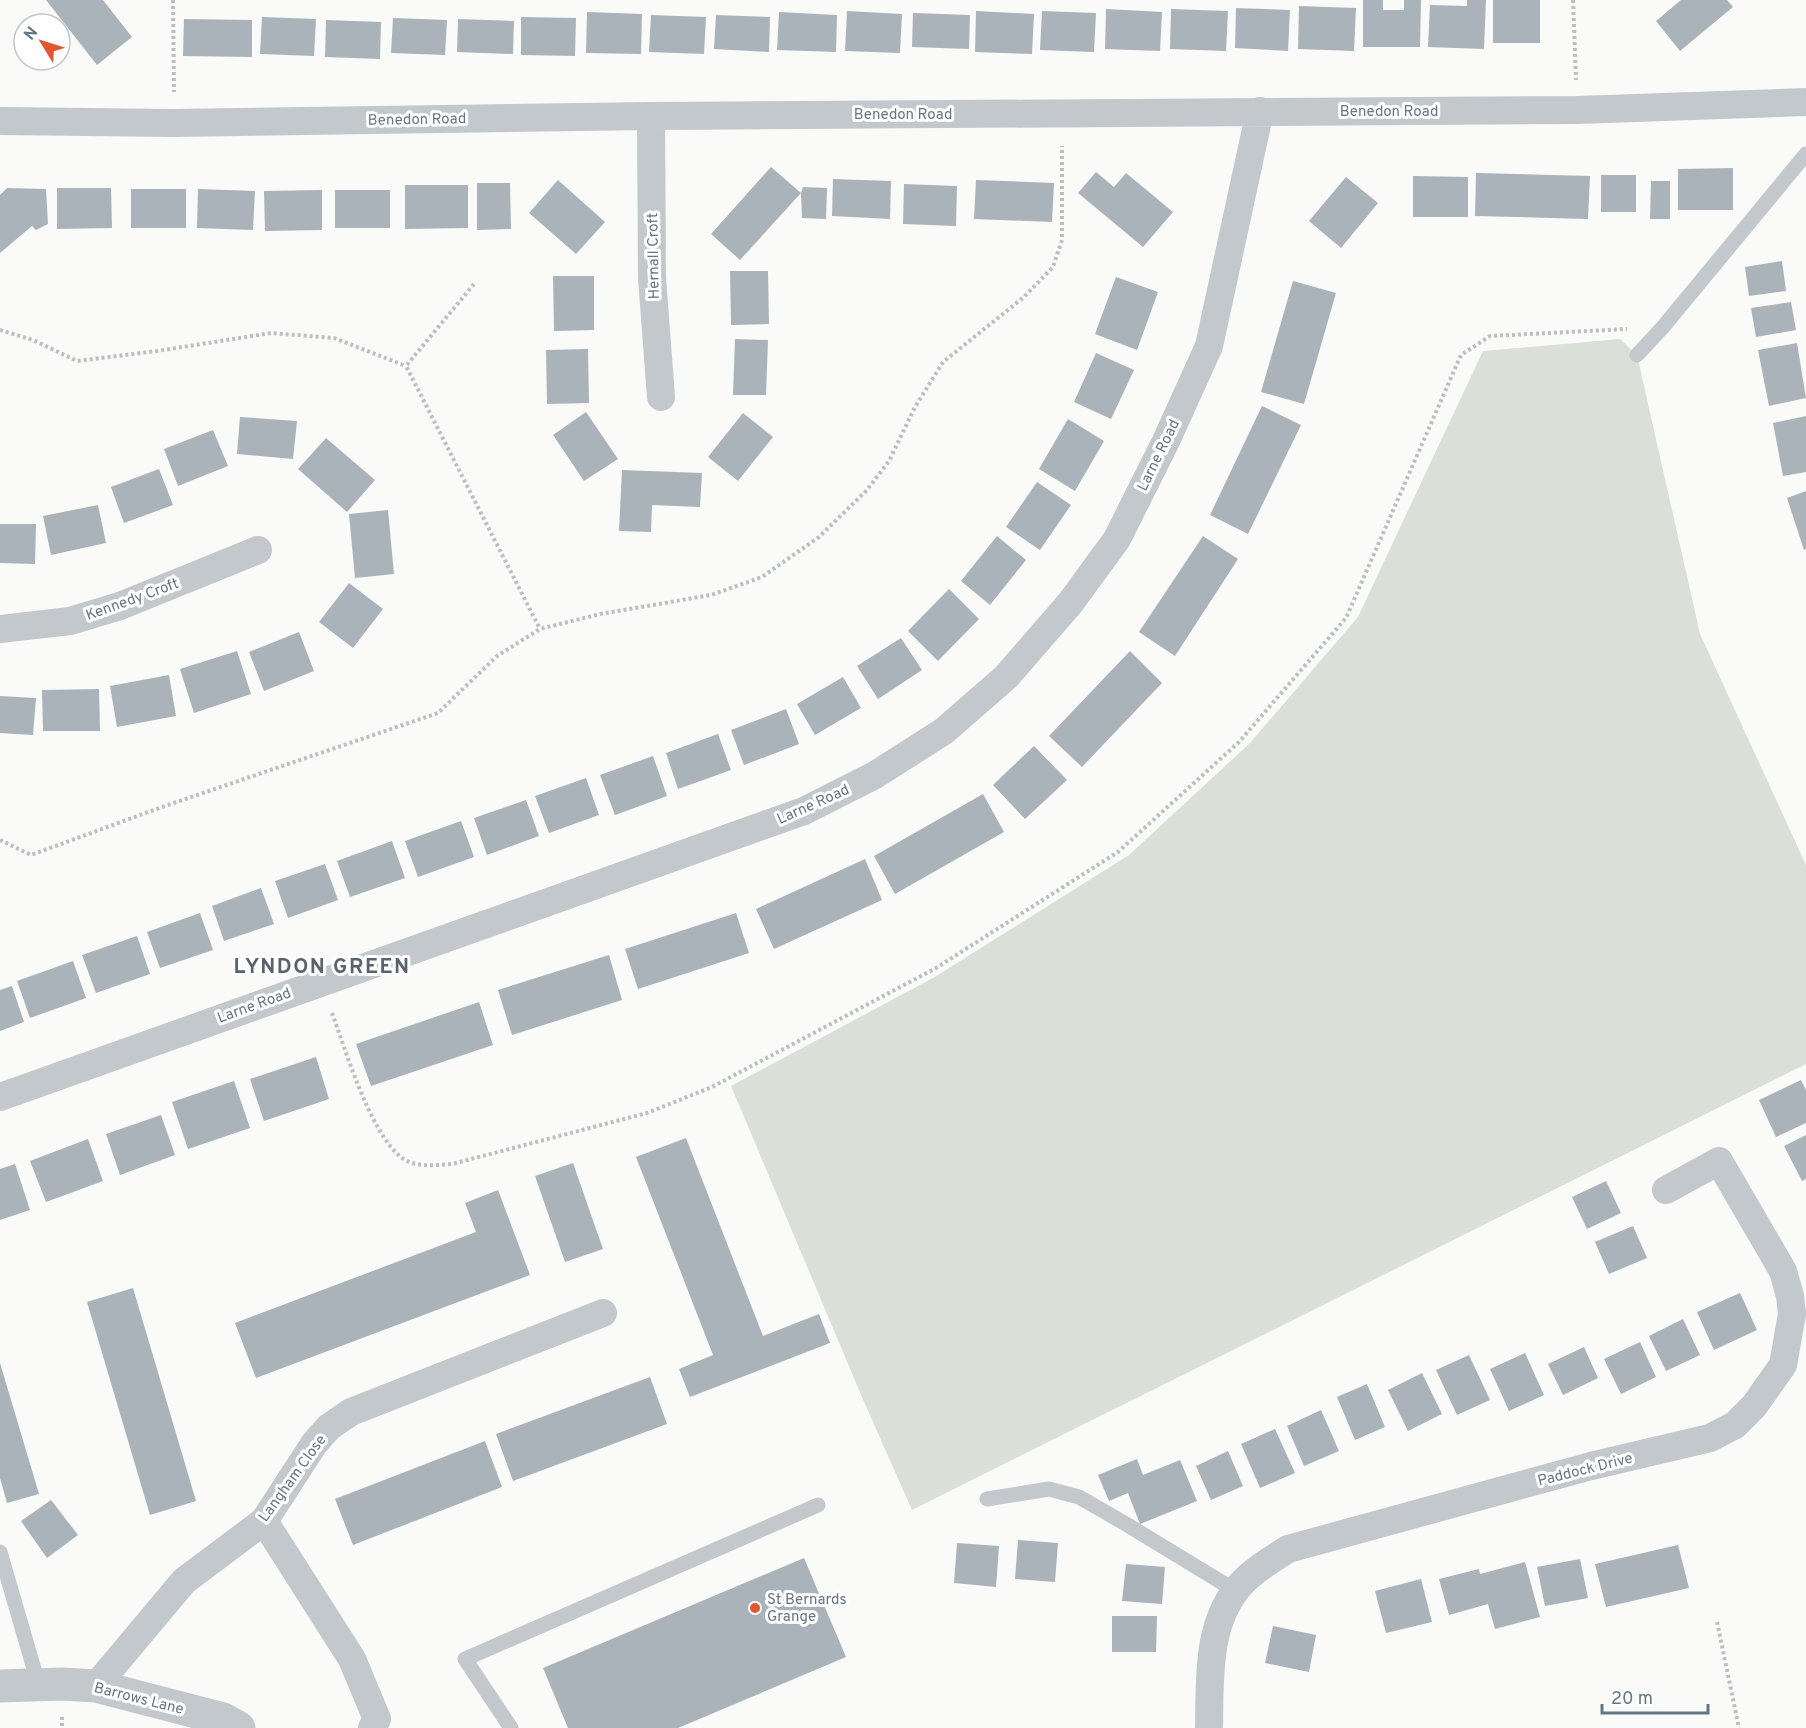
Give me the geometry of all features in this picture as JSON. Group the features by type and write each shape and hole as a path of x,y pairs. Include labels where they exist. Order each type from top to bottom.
{"street":[{"name":"Benedon Road","path":"0,120 174,123 651,116 1577,111 1806,102"},
{"name":"Larne Road","path":"0,1097 320,981 804,811 875,776 944,731 1006,678 1071,602 1117,539 1166,441 1209,346 1260,111"},
{"name":"Hernall Croft","path":"651,116 652,278 661,397"},
{"name":"Kennedy Croft","path":"0,629 70,621 120,606 258,550"},
{"name":"Paddock Drive","path":"1209,1728 1210,1662 1217,1628 1227,1603 1250,1576 1288,1549 1591,1466 1710,1438 1735,1425 1748,1413 1783,1365 1792,1314 1783,1271 1719,1161 1666,1190"},
{"name":"Langham Close","path":"96,1686 184,1581 264,1521 314,1444 329,1426 351,1412 603,1312"},
{"path":"264,1521 352,1659 376,1719 372,1728"},
{"name":"Barrows Lane","path":"0,1686 62,1684 96,1686 223,1719 239,1728"}],"lane":[{"path":"1637,355 1664,327 1806,154"},
{"path":"987,1499 1049,1489 1079,1497 1236,1591"},
{"path":"511,1728 465,1659 818,1505"},
{"path":"0,1552 39,1686"}],"path":[{"path":"173,0 174,123"},
{"path":"1573,0 1577,111"},
{"path":"0,840 31,855 162,807 438,713 497,656 540,629 600,614 711,594 762,577 819,537 867,490 889,461 915,407 943,362 1024,297 1053,267 1062,240 1062,113"},
{"path":"406,366 474,284"},
{"path":"320,981 369,1110 390,1145 404,1159 422,1166 452,1164 647,1113 712,1087 936,968 1118,852 1239,742 1346,618 1461,355 1490,336 1664,327"},
{"path":"0,330 33,340 77,361 271,333 334,338 406,366 540,629"},
{"path":"1717,1622 1739,1728"}],"shaded area":[{"path":"1620,339 1637,355 1700,634 1806,865 1806,1064 912,1510 731,1086 933,978 1129,855 1250,743 1358,617 1483,351"}],"building":[{"path":"46,0 103,0 132,37 97,65 72,33 72,12 55,12"},
{"path":"1363,0 1383,0 1383,10 1404,10 1404,0 1421,0 1420,47 1363,47"},
{"path":"1467,0 1486,0 1484,49 1428,47 1430,5 1467,6"},
{"path":"1493,0 1540,0 1540,43 1493,43"},
{"path":"1681,0 1727,0 1733,7 1680,51 1656,21"},
{"path":"1299,6 1356,8 1354,51 1298,49"},
{"path":"1236,8 1290,10 1288,51 1235,48"},
{"path":"1106,9 1162,12 1160,51 1105,49"},
{"path":"1171,9 1228,11 1226,51 1170,49"},
{"path":"847,11 902,14 900,53 845,51"},
{"path":"976,11 1034,14 1032,54 975,52"},
{"path":"1042,11 1096,13 1094,52 1040,50"},
{"path":"587,12 642,14 641,54 586,53"},
{"path":"779,12 837,15 836,52 777,50"},
{"path":"913,13 970,15 969,49 912,47"},
{"path":"651,15 706,17 704,54 649,52"},
{"path":"716,15 770,17 769,52 714,49"},
{"path":"262,17 316,19 314,56 260,54"},
{"path":"521,17 576,18 575,56 521,55"},
{"path":"393,18 447,20 445,55 391,53"},
{"path":"184,19 252,20 252,57 183,56"},
{"path":"458,19 514,21 513,54 457,52"},
{"path":"326,20 381,22 380,59 325,57"},
{"path":"771,167 801,193 740,260 711,234"},
{"path":"1733,168 1733,210 1678,210 1678,169"},
{"path":"1096,172 1114,187 1126,173 1173,212 1143,247 1078,193"},
{"path":"1476,173 1590,176 1588,219 1475,216"},
{"path":"1601,175 1636,175 1636,212 1601,212"},
{"path":"1413,176 1468,177 1468,217 1413,217"},
{"path":"1346,177 1378,203 1341,248 1309,221"},
{"path":"833,179 891,181 890,219 832,216"},
{"path":"558,180 605,222 576,254 529,213"},
{"path":"976,180 1054,183 1052,222 974,219"},
{"path":"1651,181 1670,181 1670,219 1650,219"},
{"path":"477,183 510,183 511,229 477,230"},
{"path":"904,184 957,186 956,226 903,224"},
{"path":"405,185 468,185 468,228 405,229"},
{"path":"803,187 827,188 826,219 802,218 801,193"},
{"path":"7,188 46,189 48,224 36,230 32,226 0,253 0,195"},
{"path":"57,188 111,188 112,228 57,229"},
{"path":"131,189 186,189 186,228 131,228"},
{"path":"198,189 255,191 253,230 197,228"},
{"path":"322,190 322,230 265,231 264,191"},
{"path":"335,190 390,190 390,228 335,228"},
{"path":"1782,261 1786,291 1749,296 1745,267"},
{"path":"730,271 768,271 769,324 731,325"},
{"path":"553,276 594,276 594,330 554,331"},
{"path":"1116,277 1158,292 1137,350 1095,334"},
{"path":"1293,281 1336,293 1304,404 1261,392"},
{"path":"1791,302 1796,330 1756,337 1751,308"},
{"path":"735,339 768,340 766,395 733,395"},
{"path":"1797,343 1806,398 1769,406 1758,350"},
{"path":"588,349 589,403 547,404 546,350"},
{"path":"1096,353 1134,370 1111,419 1074,402"},
{"path":"1262,406 1301,425 1248,534 1210,515"},
{"path":"586,412 618,459 584,481 553,435"},
{"path":"743,413 773,437 738,481 708,457"},
{"path":"1806,416 1806,472 1783,476 1773,423"},
{"path":"240,417 297,421 293,459 237,454"},
{"path":"1068,419 1104,441 1075,491 1039,469"},
{"path":"213,430 228,466 178,486 164,449"},
{"path":"326,438 375,480 347,512 298,469"},
{"path":"159,469 173,505 124,523 111,487"},
{"path":"622,470 702,473 700,507 652,505 651,532 619,531"},
{"path":"1037,482 1071,505 1040,550 1006,527"},
{"path":"1806,491 1806,549 1804,550 1787,498"},
{"path":"98,505 106,543 51,555 43,516"},
{"path":"388,510 394,574 355,578 349,514"},
{"path":"0,524 36,524 35,564 0,563"},
{"path":"997,536 1026,560 990,605 961,581"},
{"path":"1203,536 1238,559 1175,656 1139,632"},
{"path":"349,583 383,609 353,648 319,622"},
{"path":"949,589 979,619 938,661 908,631"},
{"path":"299,632 314,671 264,691 249,652"},
{"path":"901,638 922,670 878,699 857,666"},
{"path":"237,651 251,694 194,713 180,669"},
{"path":"1130,651 1162,683 1082,767 1049,736"},
{"path":"169,675 176,716 117,727 110,686"},
{"path":"843,677 861,708 815,735 797,704"},
{"path":"99,689 100,731 43,731 42,690"},
{"path":"0,696 36,698 33,735 0,733"},
{"path":"786,709 799,744 744,765 731,730"},
{"path":"718,734 731,770 678,789 666,753"},
{"path":"1034,746 1067,780 1025,819 993,785"},
{"path":"653,756 667,796 615,815 600,775"},
{"path":"586,778 599,815 549,833 535,796"},
{"path":"983,794 1004,832 895,894 874,856"},
{"path":"526,800 539,836 487,855 474,818"},
{"path":"461,821 474,857 418,877 405,841"},
{"path":"392,841 405,878 350,897 337,861"},
{"path":"865,859 882,900 774,949 756,909"},
{"path":"325,864 338,900 288,918 275,881"},
{"path":"261,888 274,924 224,941 212,906"},
{"path":"200,913 213,950 160,968 147,932"},
{"path":"736,913 749,953 638,989 625,949"},
{"path":"137,936 150,974 96,993 82,955"},
{"path":"609,955 622,1000 512,1035 498,990"},
{"path":"73,961 86,998 30,1018 17,981"},
{"path":"12,986 24,1022 0,1031 0,990"},
{"path":"479,1002 493,1045 371,1086 356,1044"},
{"path":"316,1057 329,1099 264,1121 250,1079"},
{"path":"1801,1080 1806,1090 1806,1123 1776,1137 1759,1100"},
{"path":"234,1081 250,1128 188,1149 172,1102"},
{"path":"161,1115 175,1155 120,1175 106,1134"},
{"path":"1806,1135 1806,1179 1802,1181 1784,1146"},
{"path":"686,1138 763,1336 819,1314 830,1343 690,1397 679,1369 713,1355 636,1157"},
{"path":"88,1139 103,1181 46,1202 30,1161"},
{"path":"573,1163 603,1249 565,1262 535,1176"},
{"path":"15,1164 30,1210 0,1220 0,1169"},
{"path":"1606,1181 1621,1213 1587,1229 1572,1197"},
{"path":"498,1190 530,1275 256,1378 235,1323 476,1232 465,1203"},
{"path":"1633,1226 1647,1258 1609,1274 1595,1242"},
{"path":"133,1288 196,1501 150,1515 87,1302"},
{"path":"1740,1293 1757,1330 1714,1350 1697,1312"},
{"path":"1683,1319 1700,1355 1666,1371 1649,1336"},
{"path":"1640,1342 1656,1377 1621,1394 1604,1359"},
{"path":"1584,1347 1598,1378 1563,1395 1548,1364"},
{"path":"1525,1353 1544,1395 1509,1411 1490,1369"},
{"path":"1469,1355 1490,1400 1457,1415 1436,1370"},
{"path":"0,1363 39,1494 7,1503 0,1478"},
{"path":"1422,1373 1442,1414 1408,1431 1388,1390"},
{"path":"650,1377 667,1424 513,1481 496,1434"},
{"path":"1367,1384 1385,1427 1355,1440 1337,1397"},
{"path":"1321,1410 1339,1451 1304,1466 1287,1426"},
{"path":"1275,1429 1295,1473 1260,1488 1241,1444"},
{"path":"485,1441 502,1487 353,1545 335,1499"},
{"path":"1228,1451 1243,1486 1211,1500 1196,1466"},
{"path":"1137,1459 1143,1475 1180,1460 1197,1501 1140,1524 1128,1493 1109,1501 1098,1475"},
{"path":"51,1500 78,1535 47,1558 21,1521"},
{"path":"1018,1540 1058,1543 1055,1582 1015,1579"},
{"path":"957,1543 999,1546 996,1587 954,1583"},
{"path":"1678,1545 1689,1588 1606,1607 1595,1564"},
{"name":"St Bernards Grange","path":"804,1558 846,1657 678,1728 568,1728 543,1668"},
{"path":"1580,1559 1588,1598 1545,1606 1537,1567"},
{"path":"1525,1562 1540,1617 1495,1629 1488,1604 1449,1615 1439,1579 1479,1569 1480,1574"},
{"path":"1126,1564 1165,1567 1162,1604 1122,1601"},
{"path":"1421,1579 1432,1622 1386,1633 1375,1591"},
{"path":"1112,1616 1157,1616 1156,1652 1112,1652"},
{"path":"1273,1626 1316,1635 1309,1672 1265,1663"}],"place":[{"name":"St Bernards Grange","path":"755,1608"}],"district":[{"name":"LYNDON GREEN","path":"322,966"}]}
